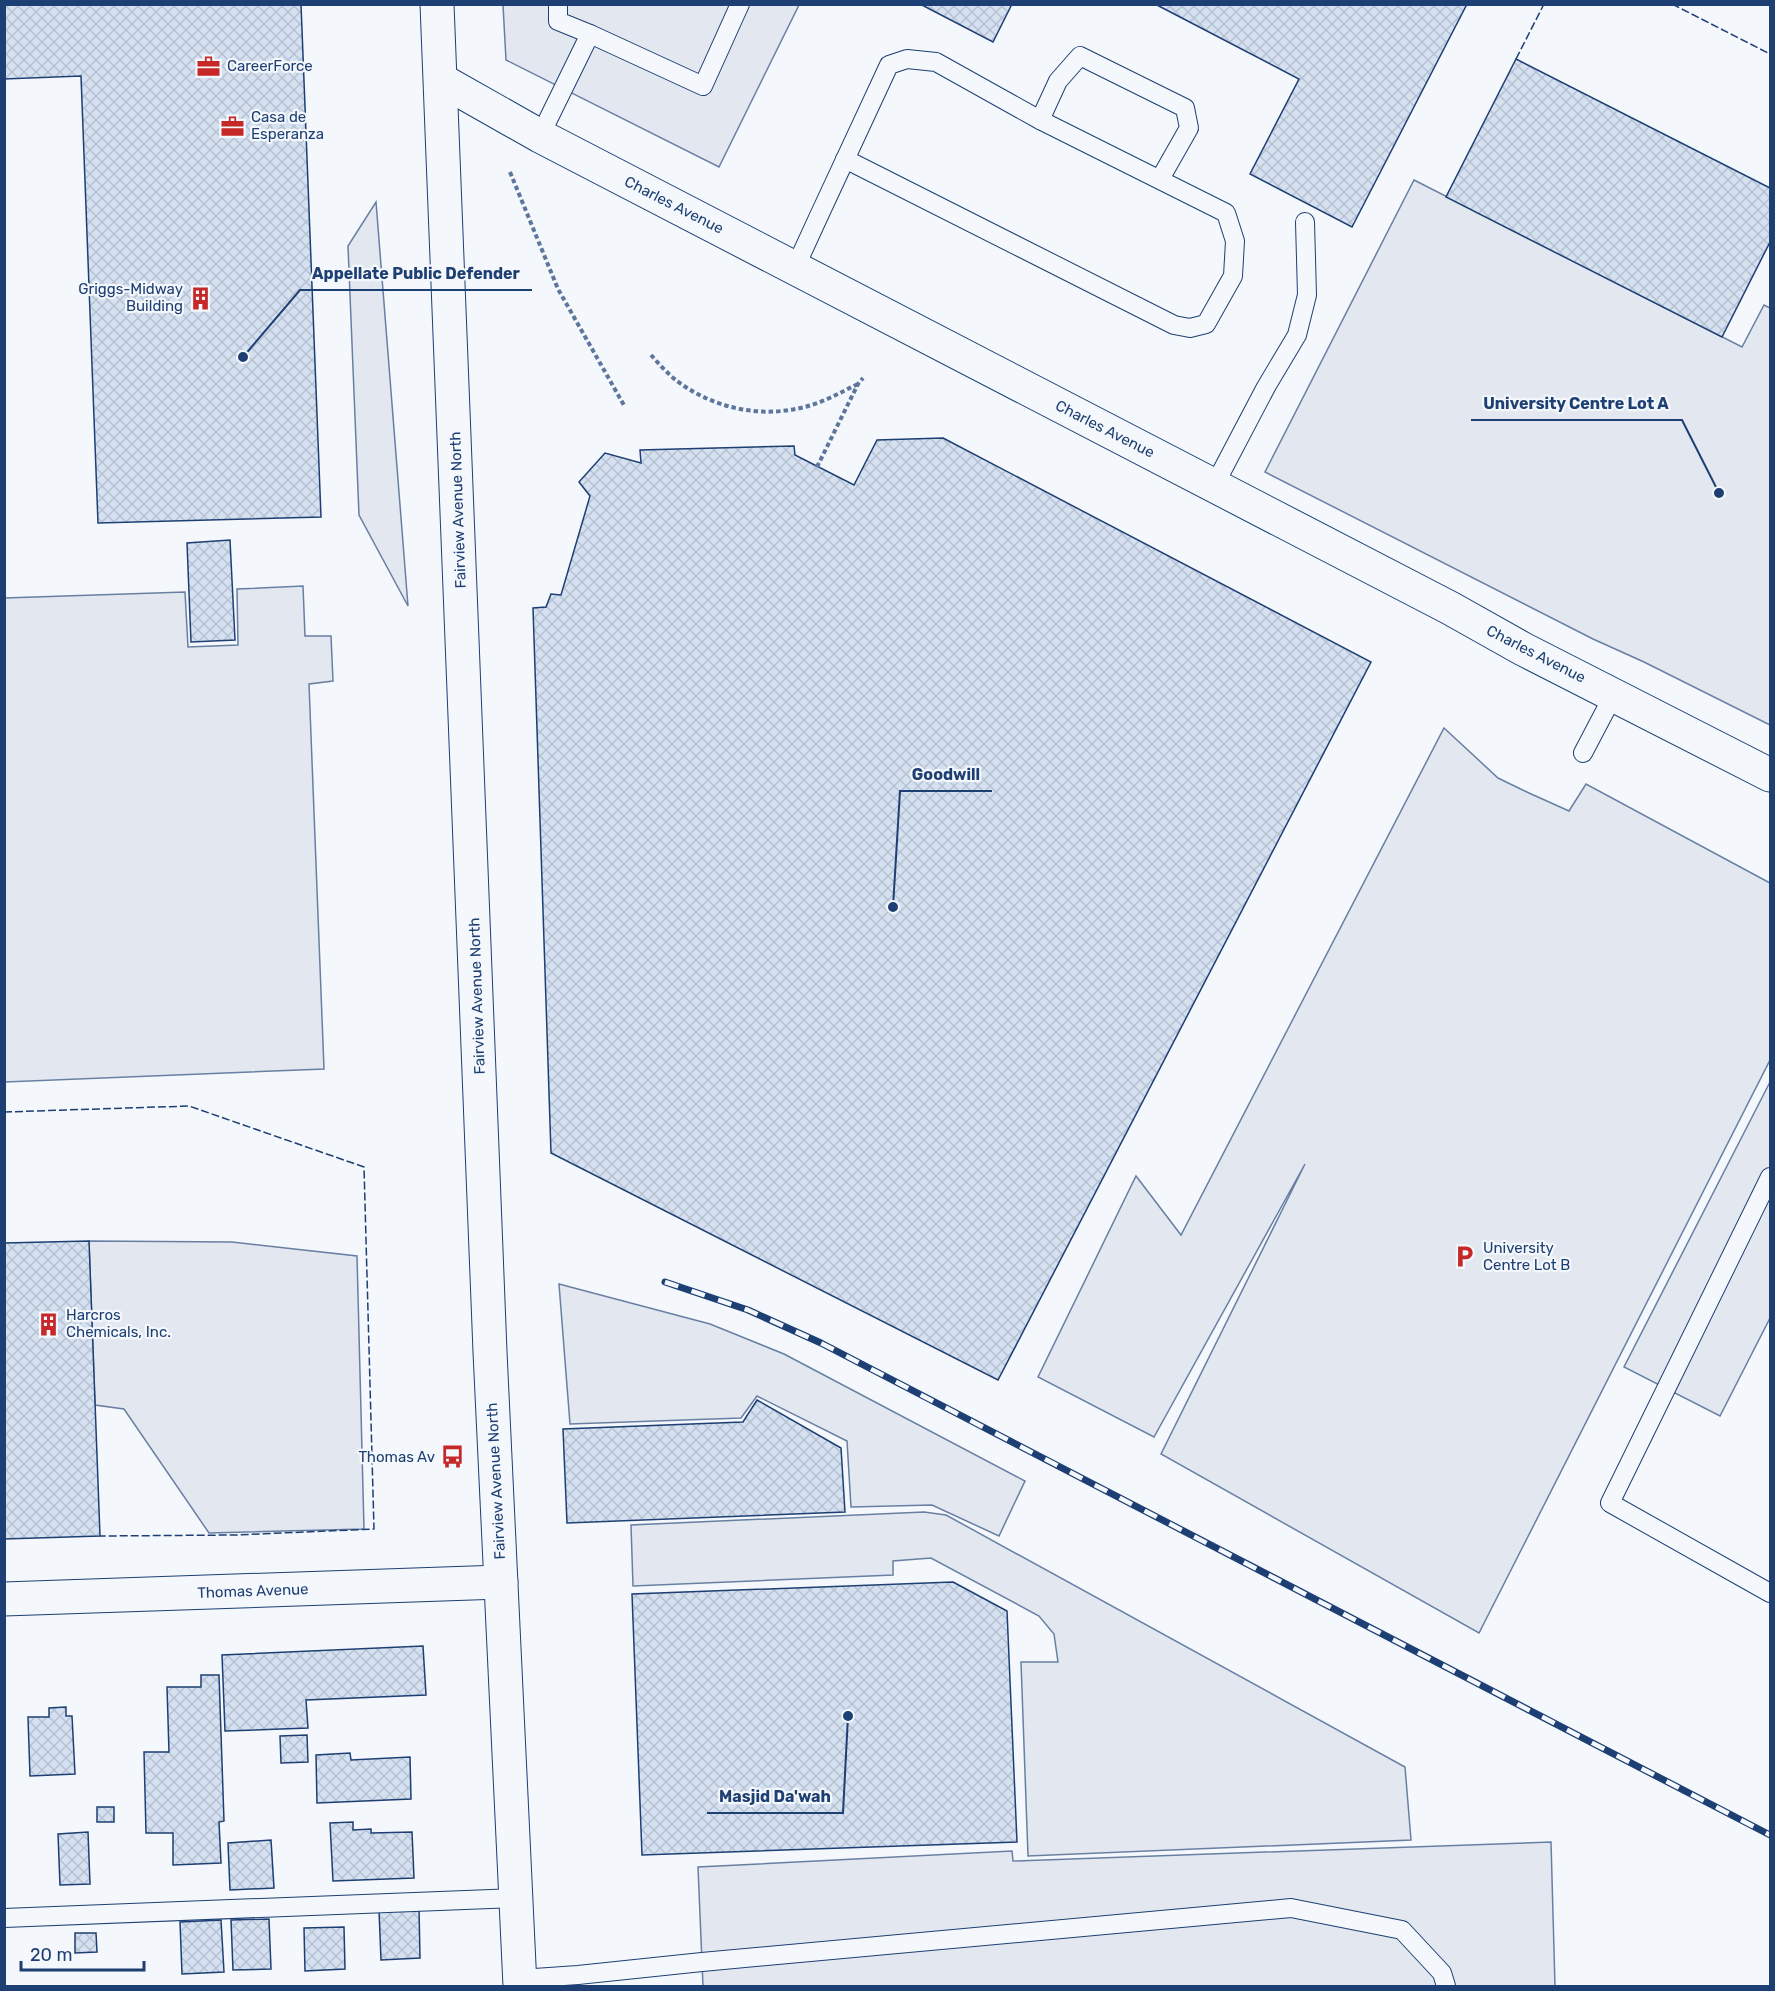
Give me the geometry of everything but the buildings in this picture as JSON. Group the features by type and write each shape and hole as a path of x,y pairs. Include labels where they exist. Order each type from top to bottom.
{"street":[{"name":"Fairview Avenue North","path":"437,4 514,1898 520,1983"},
{"name":"Charles Avenue","path":"441,80 540,136 1523,649 1770,775"},
{"name":"Thomas Avenue","path":"4,1599 501,1582"}],"lane":[{"path":"558,4 558,21 703,86 740,4"},
{"path":"540,136 590,34"},
{"path":"1040,120 1058,81 1080,56 1185,108 1190,128 1160,179"},
{"path":"795,268 845,159 889,64 907,59 936,62 1040,120 1226,213 1235,241 1233,276 1206,324 1190,328 1174,325 845,159"},
{"path":"1214,486 1266,387 1297,335 1307,295 1305,222"},
{"path":"1583,753 1614,694"},
{"path":"1770,1177 1610,1503 1770,1593"},
{"path":"4,1918 514,1898"},
{"path":"520,1983 726,1960 1291,1908 1401,1930 1442,1972 1446,1986"}],"path":[{"path":"510,172 558,289 625,407"},
{"path":"651,356 688,388 724,405 742,410 775,412 793,410 825,400 858,384"},
{"path":"817,467 863,378"}],"shaded area":[{"path":"503,5 799,5 719,167 506,60"},
{"path":"1414,180 1742,347 1764,305 1770,308 1770,725 1593,639 1265,472"},
{"path":"376,202 408,606 359,515 348,246"},
{"path":"303,586 305,636 331,636 333,681 309,684 324,1069 5,1082 5,598 185,592 188,647 238,645 237,589"},
{"name":"University Centre Lot B","path":"1444,728 1498,778 1529,793 1569,811 1586,784 1770,883 1770,1060 1479,1633 1161,1454 1305,1164 1154,1437 1038,1377 1136,1176 1181,1235"},
{"path":"1770,1082 1770,1318 1720,1416 1624,1367"},
{"path":"89,1241 232,1242 357,1256 364,1529 209,1533 124,1409 95,1405"},
{"path":"559,1284 710,1324 784,1354 1025,1481 999,1536 932,1505 851,1507 847,1441 757,1396 741,1418 570,1424"},
{"path":"924,1512 946,1515 1405,1767 1411,1840 1028,1856 1021,1662 1058,1662 1054,1634 1039,1616 931,1558 893,1561 893,1575 633,1586 631,1525"},
{"path":"1551,1842 1555,1986 703,1986 698,1867 1012,1851 1013,1861"}],"railway":[{"path":"665,1282 748,1310 821,1343 1770,1835"}],"fence":[{"path":"1516,59 1544,4"},
{"path":"1672,4 1770,54"},
{"path":"4,1112 189,1106 364,1167 374,1529 235,1535 100,1536"}],"place":[{"name":"CareerForce","path":"209,66"},
{"name":"Casa de Esperanza","path":"233,126"},
{"name":"Griggs-Midway Building","path":"201,298"},
{"name":"Appellate Public Defender","path":"243,357"},
{"name":"University Centre Lot A","path":"1719,493"},
{"name":"Goodwill","path":"893,907"},
{"name":"University Centre Lot B","path":"1465,1257"},
{"name":"Harcros Chemicals, Inc.","path":"48,1324"},
{"name":"Thomas Av","path":"453,1457"},
{"name":"Masjid Da'wah","path":"848,1716"}]}
